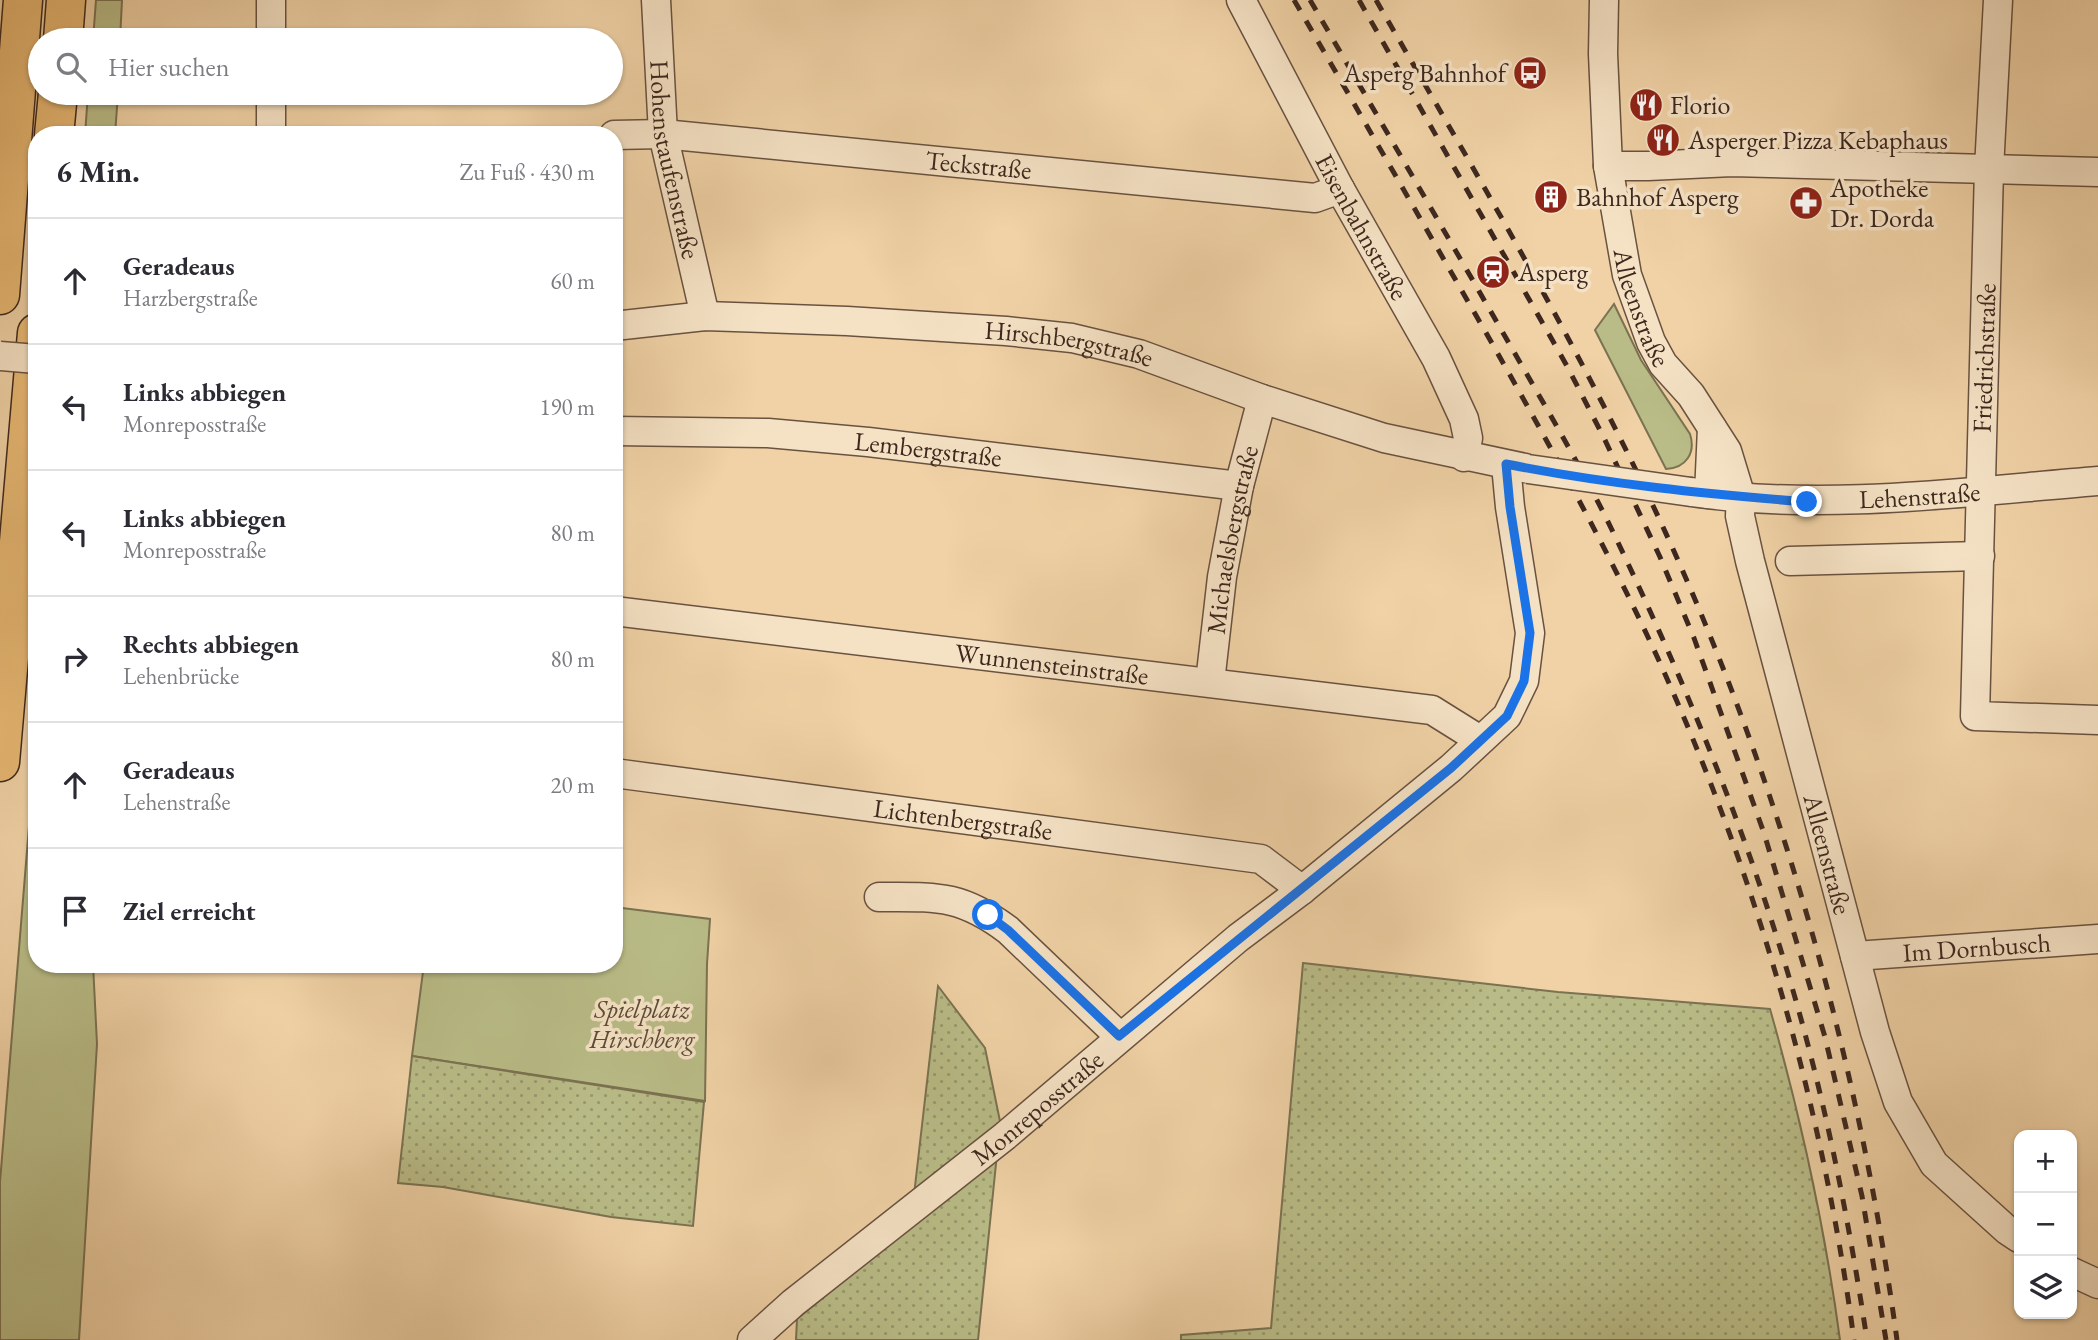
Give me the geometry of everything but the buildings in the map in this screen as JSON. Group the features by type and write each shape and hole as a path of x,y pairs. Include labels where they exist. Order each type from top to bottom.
{"highway":[{"path":"0,295 23,0"},
{"path":"64,28 66,0"},
{"path":"55,126 57,105"},
{"path":"0,762 28,438"}],"street":[{"path":"271,0 271,28"},
{"name":"Hohenstaufenstraße","path":"656,0 663,134 705,316"},
{"name":"Eisenbahnstraße","path":"1241,0 1340,189 1436,358 1464,419 1468,438 1464,457"},
{"name":"Alleenstraße","path":"1604,0 1602,54 1608,166 1627,275 1642,319 1663,363 1691,395 1727,451 1741,497 1740,516 1746,545 1875,1032 1898,1102 1934,1164 2014,1235"},
{"name":"Friedrichstraße","path":"1998,0 1989,169 1975,716 2098,720"},
{"path":"271,105 271,126"},
{"name":"Teckstraße","path":"623,135 663,134 1315,198 1340,189"},
{"path":"1608,166 1732,162 2098,172"},
{"name":"Hirschbergstraße","path":"623,325 705,316 847,320 1072,338 1139,354 1262,400 1384,438 1517,467 1700,493"},
{"path":"0,356 28,358"},
{"name":"Michaelsbergstraße","path":"1210,682 1222,576 1239,486 1262,400"},
{"path":"1700,493 1712,428"},
{"name":"Lembergstraße","path":"623,431 768,433 868,442 1239,486"},
{"name":"Monreposstraße","path":"752,1340 793,1303 1005,1136 1119,1036 1238,938 1302,890 1451,768 1507,716 1524,681 1530,650 1530,633 1510,507 1517,467"},
{"name":"Lehenstraße","path":"1700,493 1807,502 2098,481"},
{"path":"1790,561 1980,556"},
{"name":"Wunnensteinstraße","path":"623,612 933,652 1210,682 1432,710 1480,740"},
{"name":"Lichtenbergstraße","path":"623,774 1261,859 1302,890"},
{"path":"879,897 931,897 961,902 988,915 1008,930 1119,1036"},
{"name":"Im Dornbusch","path":"1855,956 2098,939"},
{"path":"2077,1274 2098,1284"}],"green space":[{"path":"96,0 122,0 121,28 94,28"},
{"path":"87,105 117,105 116,126 86,126"},
{"path":"1614,304 1641,360 1690,434 1690,453 1679,466 1666,469 1595,330"},
{"path":"28,838 28,973 93,973 97,1044 79,1340 0,1340 0,1182"},
{"name":"Spielplatz Hirschberg","path":"623,908 710,919 705,1101 412,1056 423,973 623,973"},
{"path":"1303,963 1558,992 1770,1009 1811,1173 1840,1340 1181,1340 1181,1335 1271,1328"},
{"path":"938,986 985,1048 1002,1131 914,1195"},
{"path":"412,1056 704,1102 693,1226 611,1217 443,1187 398,1183"},
{"path":"997,1154 978,1340 796,1340 797,1319"}],"railway":[{"path":"1294,0 1578,498 1660,663 1695,744 1756,910 1805,1080 1841,1253 1854,1340"},
{"path":"1310,0 1586,479 1637,583 1708,745 1768,911 1812,1059 1852,1246 1867,1340"},
{"path":"1359,0 1567,366 1660,557 1694,638 1764,833 1825,1037 1862,1196 1886,1340"},
{"path":"1376,0 1507,227 1601,400 1679,562 1723,669 1799,888 1830,1000 1857,1113 1897,1340"}],"place":[{"name":"Asperg Bahnhof","path":"1530,73"},
{"name":"Florio","path":"1646,105"},
{"name":"Asperger Pizza Kebaphaus","path":"1663,140"},
{"name":"Bahnhof Asperg","path":"1551,197"},
{"name":"Apotheke Dr. Dorda","path":"1806,203"},
{"name":"Asperg","path":"1493,272"}],"route":[{"path":"988,915 1008,930 1119,1036 1451,768 1507,716 1524,681 1530,650 1530,633 1507,487 1506,464 1615,483 1807,502"}]}
